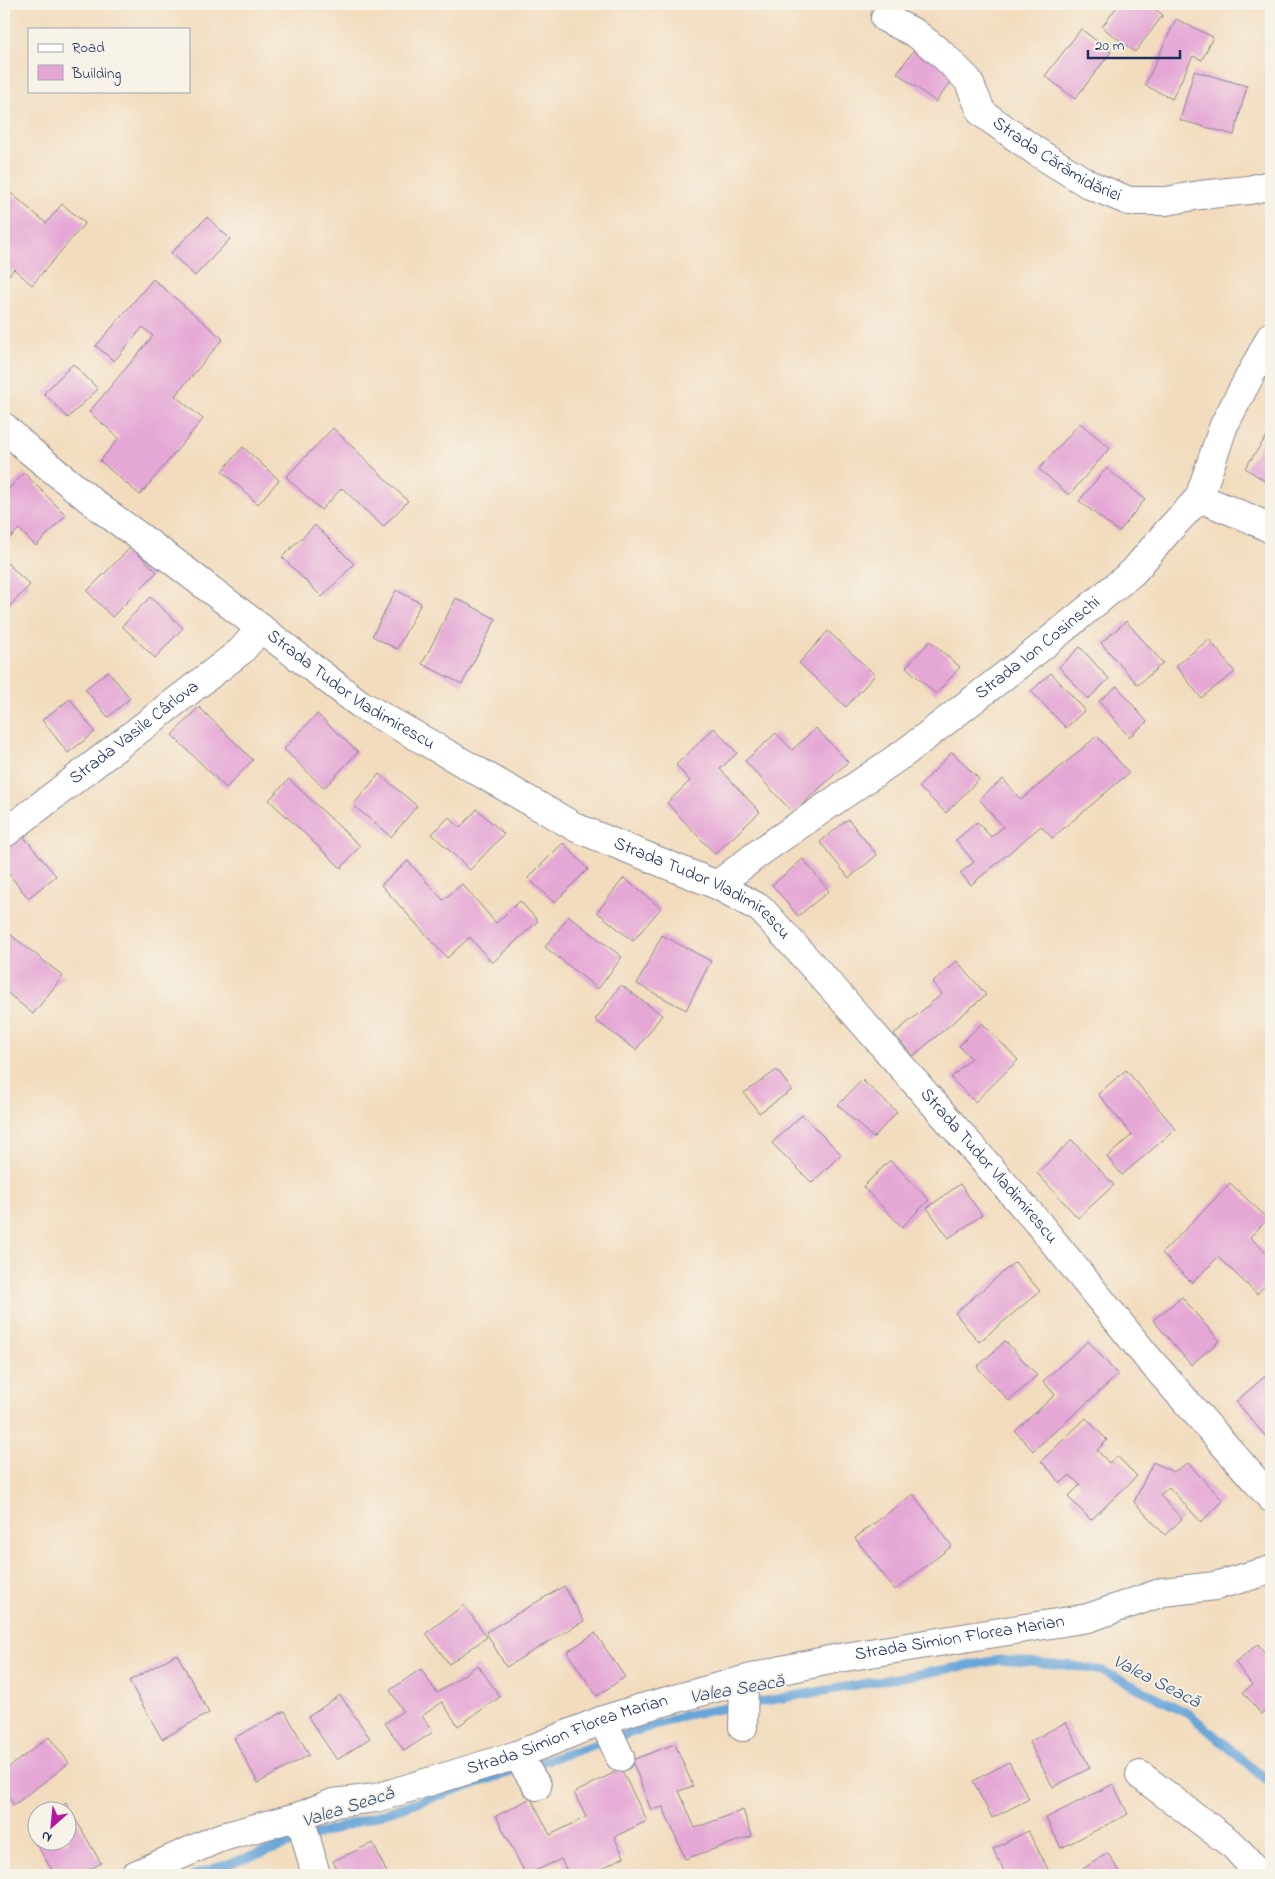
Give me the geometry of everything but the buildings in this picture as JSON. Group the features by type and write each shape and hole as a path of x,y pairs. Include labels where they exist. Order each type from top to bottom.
{"street":[{"name":"Strada Cărămidăriei","path":"885,18 915,33 942,54 968,80 982,113 1037,152 1090,185 1128,202 1166,201 1249,190 1271,185"},
{"name":"Strada Ion Cosinschi","path":"717,885 763,850 907,751 1133,572 1199,498 1224,425 1271,336"},
{"name":"Strada Tudor Vladimirescu","path":"4,427 30,451 100,508 360,704 497,784 578,828 717,885 761,909 831,986 1039,1224 1147,1357 1271,1498"},
{"path":"1199,498 1271,529"},
{"name":"Strada Vasile Cârlova","path":"4,834 241,651 261,628"},
{"name":"Strada Simion Florea Marian","path":"135,1875 219,1838 307,1843 333,1803 376,1798 517,1755 638,1708 744,1687 782,1670 839,1658 1088,1618 1163,1592 1215,1586 1271,1570"},
{"path":"744,1687 744,1727"},
{"path":"603,1720 620,1757"},
{"path":"517,1755 537,1786"},
{"path":"1140,1774 1234,1846 1260,1875"}],"waterway":[{"name":"Valea Seacă","path":"194,1875 686,1715 999,1660 1067,1665 1103,1671 1188,1713 1271,1784"}]}
